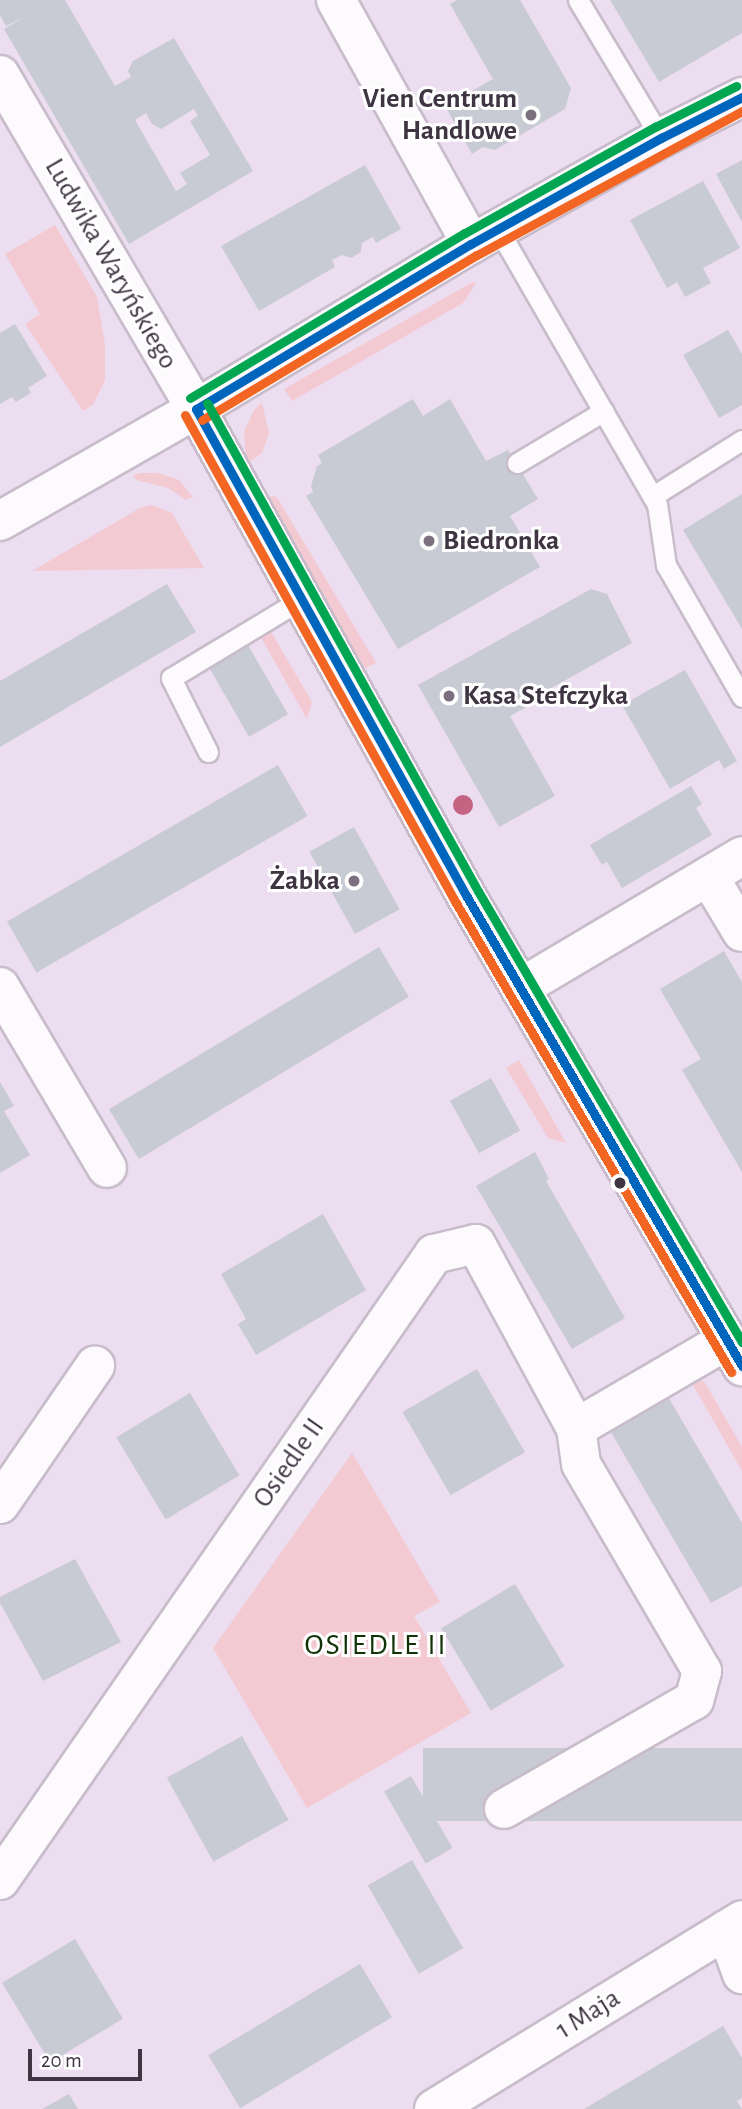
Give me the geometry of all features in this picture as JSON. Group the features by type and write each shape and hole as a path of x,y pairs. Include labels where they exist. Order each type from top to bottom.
{"street":[{"path":"336,0 485,237"},
{"name":"Ludwika Waryńskiego","path":"0,75 196,409 520,988 734,1353"},
{"path":"0,521 196,409 485,237 661,138 742,97"},
{"path":"520,988 742,856"},
{"path":"709,877 742,932"},
{"path":"1,989 107,1168"},
{"name":"Osiedle II","path":"0,1880 434,1254 476,1244 576,1428 581,1464 702,1671 694,1700 504,1809"},
{"path":"576,1428 734,1353"},
{"path":"0,1504 95,1366"},
{"path":"734,1925 742,1974"},
{"name":"1 Maja","path":"434,2109 734,1925"}],"lane":[{"path":"579,0 661,138"},
{"path":"485,237 604,411 653,496 657,504 666,565 742,697"},
{"path":"517,463 604,411"},
{"path":"653,496 742,440"},
{"path":"208,752 171,678 302,599"}],"shaded area":[{"path":"55,225 97,297 105,345 105,380 93,405 83,411 25,324 40,314 5,254"},
{"path":"473,282 476,283 463,303 292,401 284,389"},
{"path":"262,403 269,433 262,453 246,464 244,432 254,410"},
{"path":"139,473 158,473 179,480 193,497 186,500 168,488 136,480 133,476"},
{"path":"274,496 376,663 365,668 266,497"},
{"path":"151,505 172,513 204,568 32,571 140,508"},
{"path":"267,625 312,702 307,719 260,636"},
{"path":"519,1060 566,1143 548,1138 506,1068"},
{"path":"688,1376 704,1381 742,1447 742,1471"},
{"path":"352,1453 440,1602 414,1616 471,1713 307,1808 213,1648"}],"building":[{"path":"0,0 65,0 115,86 131,77 128,71 133,61 174,38 253,171 129,244 4,29 23,18 6,26 0,15","holes":["194,109 198,116 190,121 210,155 180,173 187,184 176,191 135,120 146,113 152,124 161,129"]},
{"path":"457,0 520,0 571,88 565,109 495,150 483,147 472,154 445,106 493,79 450,4"},
{"path":"610,0 742,0 742,33 659,82"},
{"path":"742,160 742,222 716,174"},
{"path":"365,165 401,229 376,243 373,237 362,243 361,252 351,258 342,255 332,260 335,267 259,311 221,246"},
{"path":"703,181 740,248 703,268 711,283 685,297 677,282 667,288 630,220"},
{"path":"15,324 47,376 28,388 31,393 16,402 12,397 0,404 0,333"},
{"path":"728,330 742,354 742,405 719,418 683,355"},
{"name":"Biedronka","path":"413,399 423,416 450,399 486,461 508,450 538,499 510,516 540,567 398,649 306,496 313,492 311,486 317,466 322,463 318,455"},
{"path":"742,494 742,629 683,530"},
{"path":"167,584 196,632 0,747 0,681"},
{"path":"591,589 607,594 632,643 546,691 548,695 510,716 555,796 499,827 418,685"},
{"path":"248,645 288,714 249,737 209,668"},
{"path":"685,670 737,761 724,769 719,760 670,789 622,705"},
{"path":"278,765 308,816 36,973 7,922"},
{"path":"691,786 702,804 696,808 712,835 622,888 607,862 602,865 590,845"},
{"name":"Żabka","path":"354,827 400,909 355,934 309,852"},
{"path":"379,947 409,997 139,1159 109,1109"},
{"path":"724,951 742,982 742,1172 682,1070 701,1059 660,989"},
{"path":"491,1078 520,1130 479,1153 450,1101"},
{"path":"0,1082 14,1106 4,1111 30,1155 0,1173"},
{"path":"535,1152 549,1179 546,1181 625,1318 572,1349 476,1186"},
{"path":"323,1214 366,1290 256,1355 238,1324 246,1319 221,1274"},
{"path":"477,1369 525,1452 451,1495 403,1412"},
{"path":"190,1393 239,1475 166,1520 116,1437"},
{"path":"667,1395 742,1523 742,1586 711,1603 609,1429"},
{"path":"75,1559 121,1642 43,1681 0,1603 0,1597"},
{"path":"515,1584 564,1666 491,1711 441,1628"},
{"path":"242,1736 289,1820 213,1862 167,1778"},
{"path":"423,1748 742,1748 742,1821 423,1821"},
{"path":"411,1776 452,1848 426,1863 384,1792"},
{"path":"412,1860 463,1948 419,1974 368,1886"},
{"path":"75,1939 123,2019 50,2062 2,1983"},
{"path":"360,1964 392,2017 240,2108 208,2055"},
{"path":"723,2026 742,2058 742,2098 737,2101 742,2109 584,2109"},
{"path":"69,2094 78,2109 42,2109"}],"transit line":[{"name":"1","path":"190,398 465,233 655,127 736,86"},
{"path":"196,409 471,244 661,138 742,97"},
{"path":"202,420 477,255 742,111"},
{"name":"1","path":"207,403 478,891 742,1342"},
{"path":"196,409 467,897 742,1366"},
{"path":"185,415 456,903 731,1372"}],"place":[{"name":"Vien Centrum Handlowe","path":"531,115"},
{"name":"Biedronka","path":"429,541"},
{"name":"Kasa Stefczyka","path":"449,696"},
{"name":"Żabka","path":"354,881"}],"district":[{"name":"OSIEDLE II","path":"376,1645"}]}
